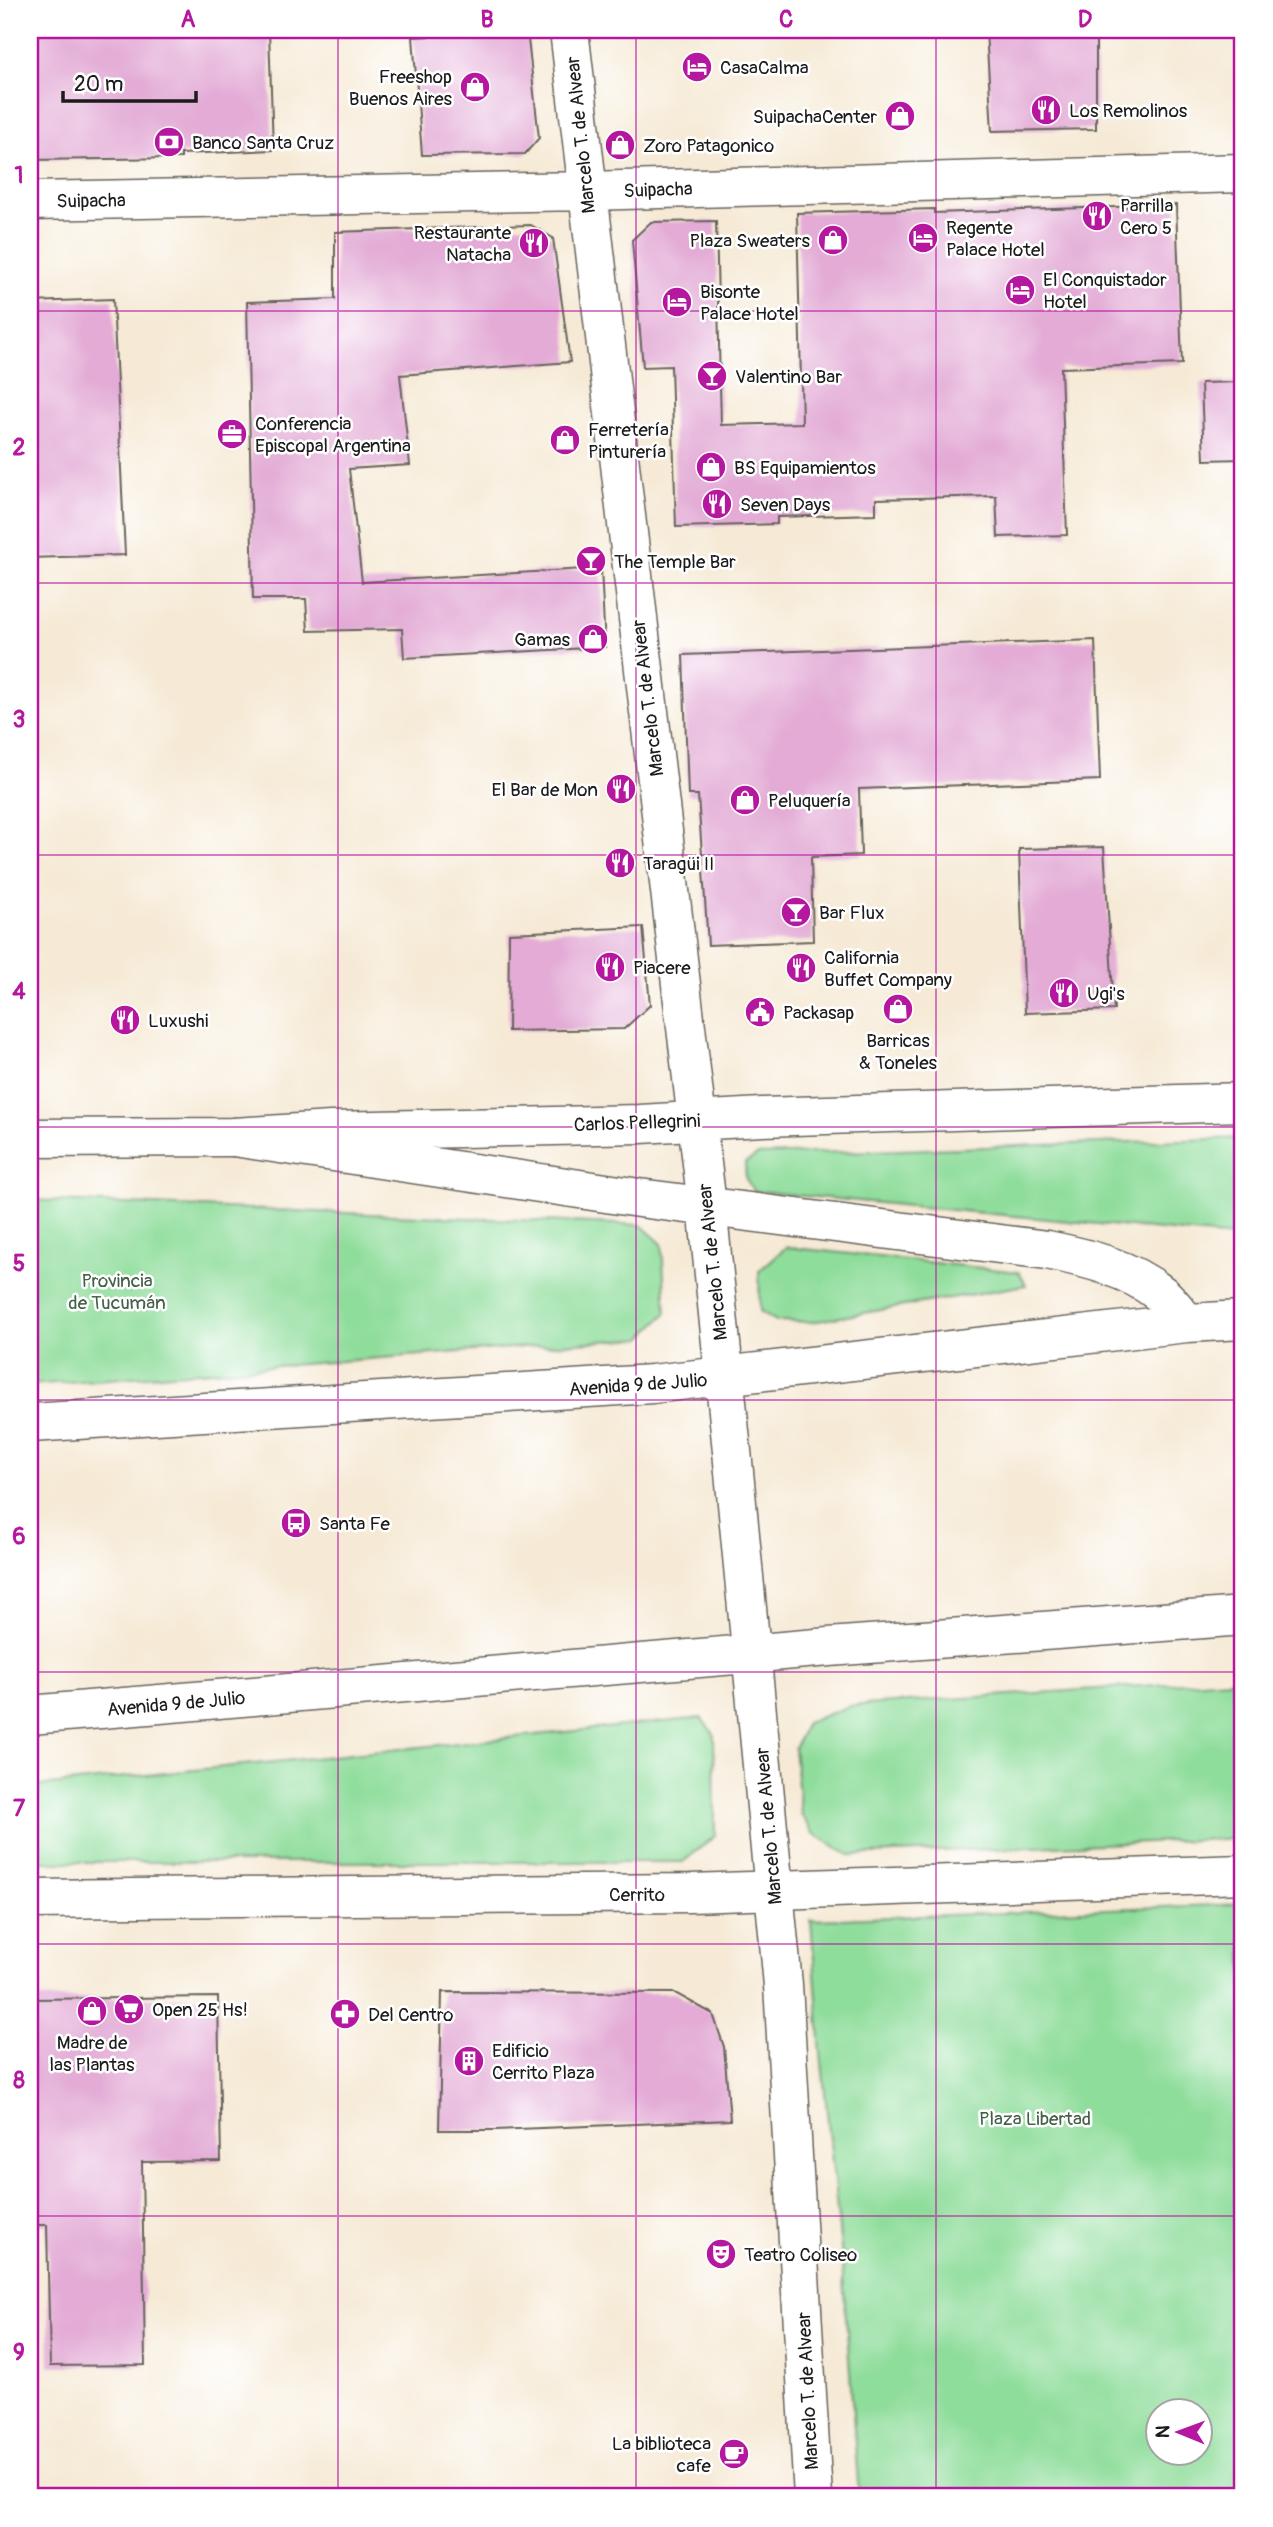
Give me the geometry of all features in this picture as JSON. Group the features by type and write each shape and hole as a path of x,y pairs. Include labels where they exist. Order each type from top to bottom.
{"main road":[{"name":"Marcelo T. de Alvear","path":"569,30 707,1206 783,1985 813,2497"},
{"name":"Suipacha","path":"30,201 586,191 1243,173"},
{"name":"Carlos Pellegrini","path":"30,1138 233,1137 331,1131 640,1124 1243,1102"},
{"path":"233,1137 707,1206 1078,1256 1145,1283 1163,1296 1187,1324"},
{"name":"Avenida 9 de Julio","path":"30,1423 652,1384 1243,1320"},
{"name":"Avenida 9 de Julio","path":"30,1716 751,1654 1243,1616"},
{"name":"Cerrito","path":"30,1899 774,1891 1243,1874"}],"green space":[{"path":"1243,1138 1243,1238 754,1191 746,1179 745,1163 758,1155"},
{"name":"Provincia de Tucumán","path":"30,1200 641,1225 662,1244 666,1313 642,1338 30,1385"},
{"path":"786,1247 1019,1272 1026,1285 812,1322 776,1321 760,1311 759,1271"},
{"path":"1243,1679 1243,1838 849,1855 813,1833 801,1814 794,1749 806,1723 849,1706"},
{"path":"701,1718 714,1734 715,1836 683,1862 30,1862 30,1787"},
{"name":"Plaza Libertad","path":"1243,1904 1243,2497 859,2497 841,2249 821,2053 811,1920"}],"building":[{"path":"30,30 269,30 273,150 181,154 181,158 30,160"},
{"name":"Freeshop Buenos Aires","path":"527,30 539,138 525,154 422,155 413,37"},
{"path":"986,30 1096,30 1096,129 992,131"},
{"path":"1176,205 1182,364 1061,368 1067,535 998,537 996,496 876,499 876,514 777,517 777,524 676,527 671,366 643,367 632,240 651,222 716,221 721,425 802,423 797,213 934,209 934,213"},
{"path":"531,225 553,238 570,362 400,375 410,465 349,469 362,582 601,568 605,647 404,658 402,629 308,631 306,599 253,599 247,302 335,299 335,232"},
{"path":"113,299 125,555 30,558 30,302"},
{"path":"1243,382 1243,459 1204,460 1201,383"},
{"path":"1095,640 1100,780 859,789 861,855 811,857 813,941 708,945 698,795 688,795 683,655"},
{"path":"1104,847 1114,1010 1025,1013 1019,849"},
{"path":"643,927 650,1005 624,1029 508,1031 509,933"},
{"path":"442,1992 675,1993 713,2014 724,2047 730,2120 439,2130"},
{"path":"218,1997 221,2161 142,2162 145,2365 50,2366 47,2225 30,2225 30,1999"}],"place":[{"name":"CasaCalma","path":"697,67"},
{"name":"Freeshop Buenos Aires","path":"475,87"},
{"name":"Los Remolinos","path":"1046,110"},
{"name":"SuipachaCenter","path":"900,116"},
{"name":"Banco Santa Cruz","path":"169,142"},
{"name":"Zoro Patagonico","path":"620,145"},
{"name":"Parrilla Cero 5","path":"1097,216"},
{"name":"Regente Palace Hotel","path":"923,238"},
{"name":"Plaza Sweaters","path":"833,240"},
{"name":"Restaurante Natacha","path":"534,243"},
{"name":"El Conquistador Hotel","path":"1020,290"},
{"name":"Bisonte Palace Hotel","path":"677,302"},
{"name":"Valentino Bar","path":"712,376"},
{"name":"Conferencia Episcopal Argentina","path":"232,434"},
{"name":"Ferretería Pinturería","path":"565,440"},
{"name":"BS Equipamientos","path":"711,467"},
{"name":"Seven Days","path":"717,504"},
{"name":"The Temple Bar","path":"591,561"},
{"name":"Gamas","path":"593,639"},
{"name":"El Bar de Mon","path":"621,789"},
{"name":"Peluquería","path":"745,800"},
{"name":"Taragüi II","path":"620,863"},
{"name":"Bar Flux","path":"796,912"},
{"name":"Piacere","path":"610,967"},
{"name":"California Buffet Company","path":"801,968"},
{"name":"Ugi's","path":"1064,993"},
{"name":"Barricas & Toneles","path":"898,1009"},
{"name":"Packasap","path":"760,1012"},
{"name":"Luxushi","path":"125,1020"},
{"name":"Santa Fe","path":"296,1523"},
{"name":"Open 25 Hs!","path":"129,2009"},
{"name":"Madre de las Plantas","path":"92,2011"},
{"name":"Del Centro","path":"345,2014"},
{"name":"Edificio Cerrito Plaza","path":"469,2061"},
{"name":"Teatro Coliseo","path":"721,2254"},
{"name":"La biblioteca cafe","path":"734,2454"}]}
